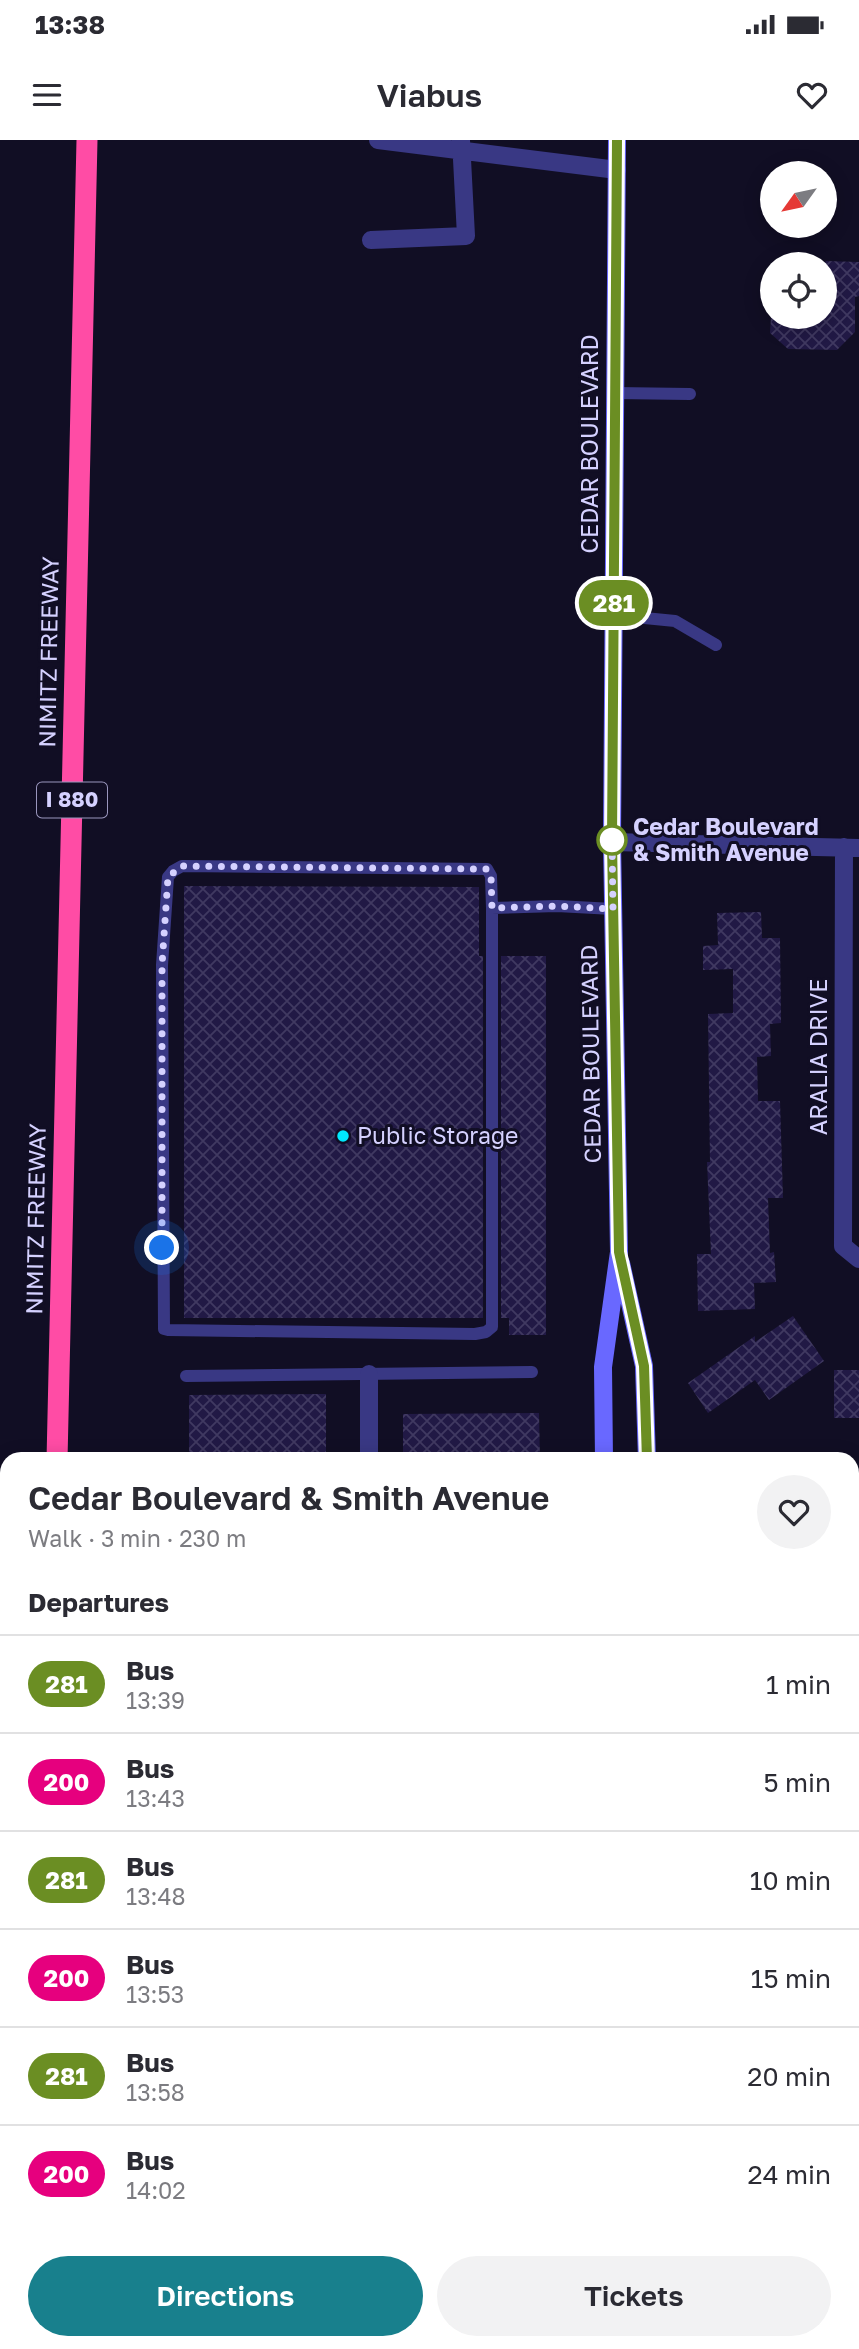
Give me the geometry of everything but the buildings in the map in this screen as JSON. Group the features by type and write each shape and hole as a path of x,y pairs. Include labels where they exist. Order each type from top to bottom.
{"highway":[{"name":"NIMITZ FREEWAY","path":"57,1452 86,140"}],"main road":[{"name":"CEDAR BOULEVARD","path":"604,1452 603,1367 619,1252 612,842 617,140"},
{"name":"CEDAR BOULEVARD","path":"619,1252 644,1366 647,1452"}],"street":[{"path":"378,140 460,145 617,170"},
{"path":"371,240 466,236 460,145"},
{"path":"612,842 852,848"},
{"name":"ARALIA DRIVE","path":"852,848 843,1246 859,1259"},
{"path":"369,1374 369,1452"}],"lane":[{"path":"615,393 690,394"},
{"path":"614,615 675,621 716,645"},
{"path":"182,866 486,869 491,876 492,908 492,1327 486,1332 475,1334 164,1329 162,965 168,877 182,866"},
{"path":"492,908 557,906 613,909"},
{"path":"186,1376 532,1372"}],"bus line":[{"name":"281","path":"617,140 612,841 619,1252 644,1366 647,1452"}],"place":[{"name":"Cedar Boulevard & Smith Avenue","path":"612,840"},
{"name":"Public Storage","path":"343,1136"}],"route":[{"path":"162,1248 162,965 168,877 173,871 182,866 486,869 491,876 492,908 557,906 613,909 612,840"}]}
